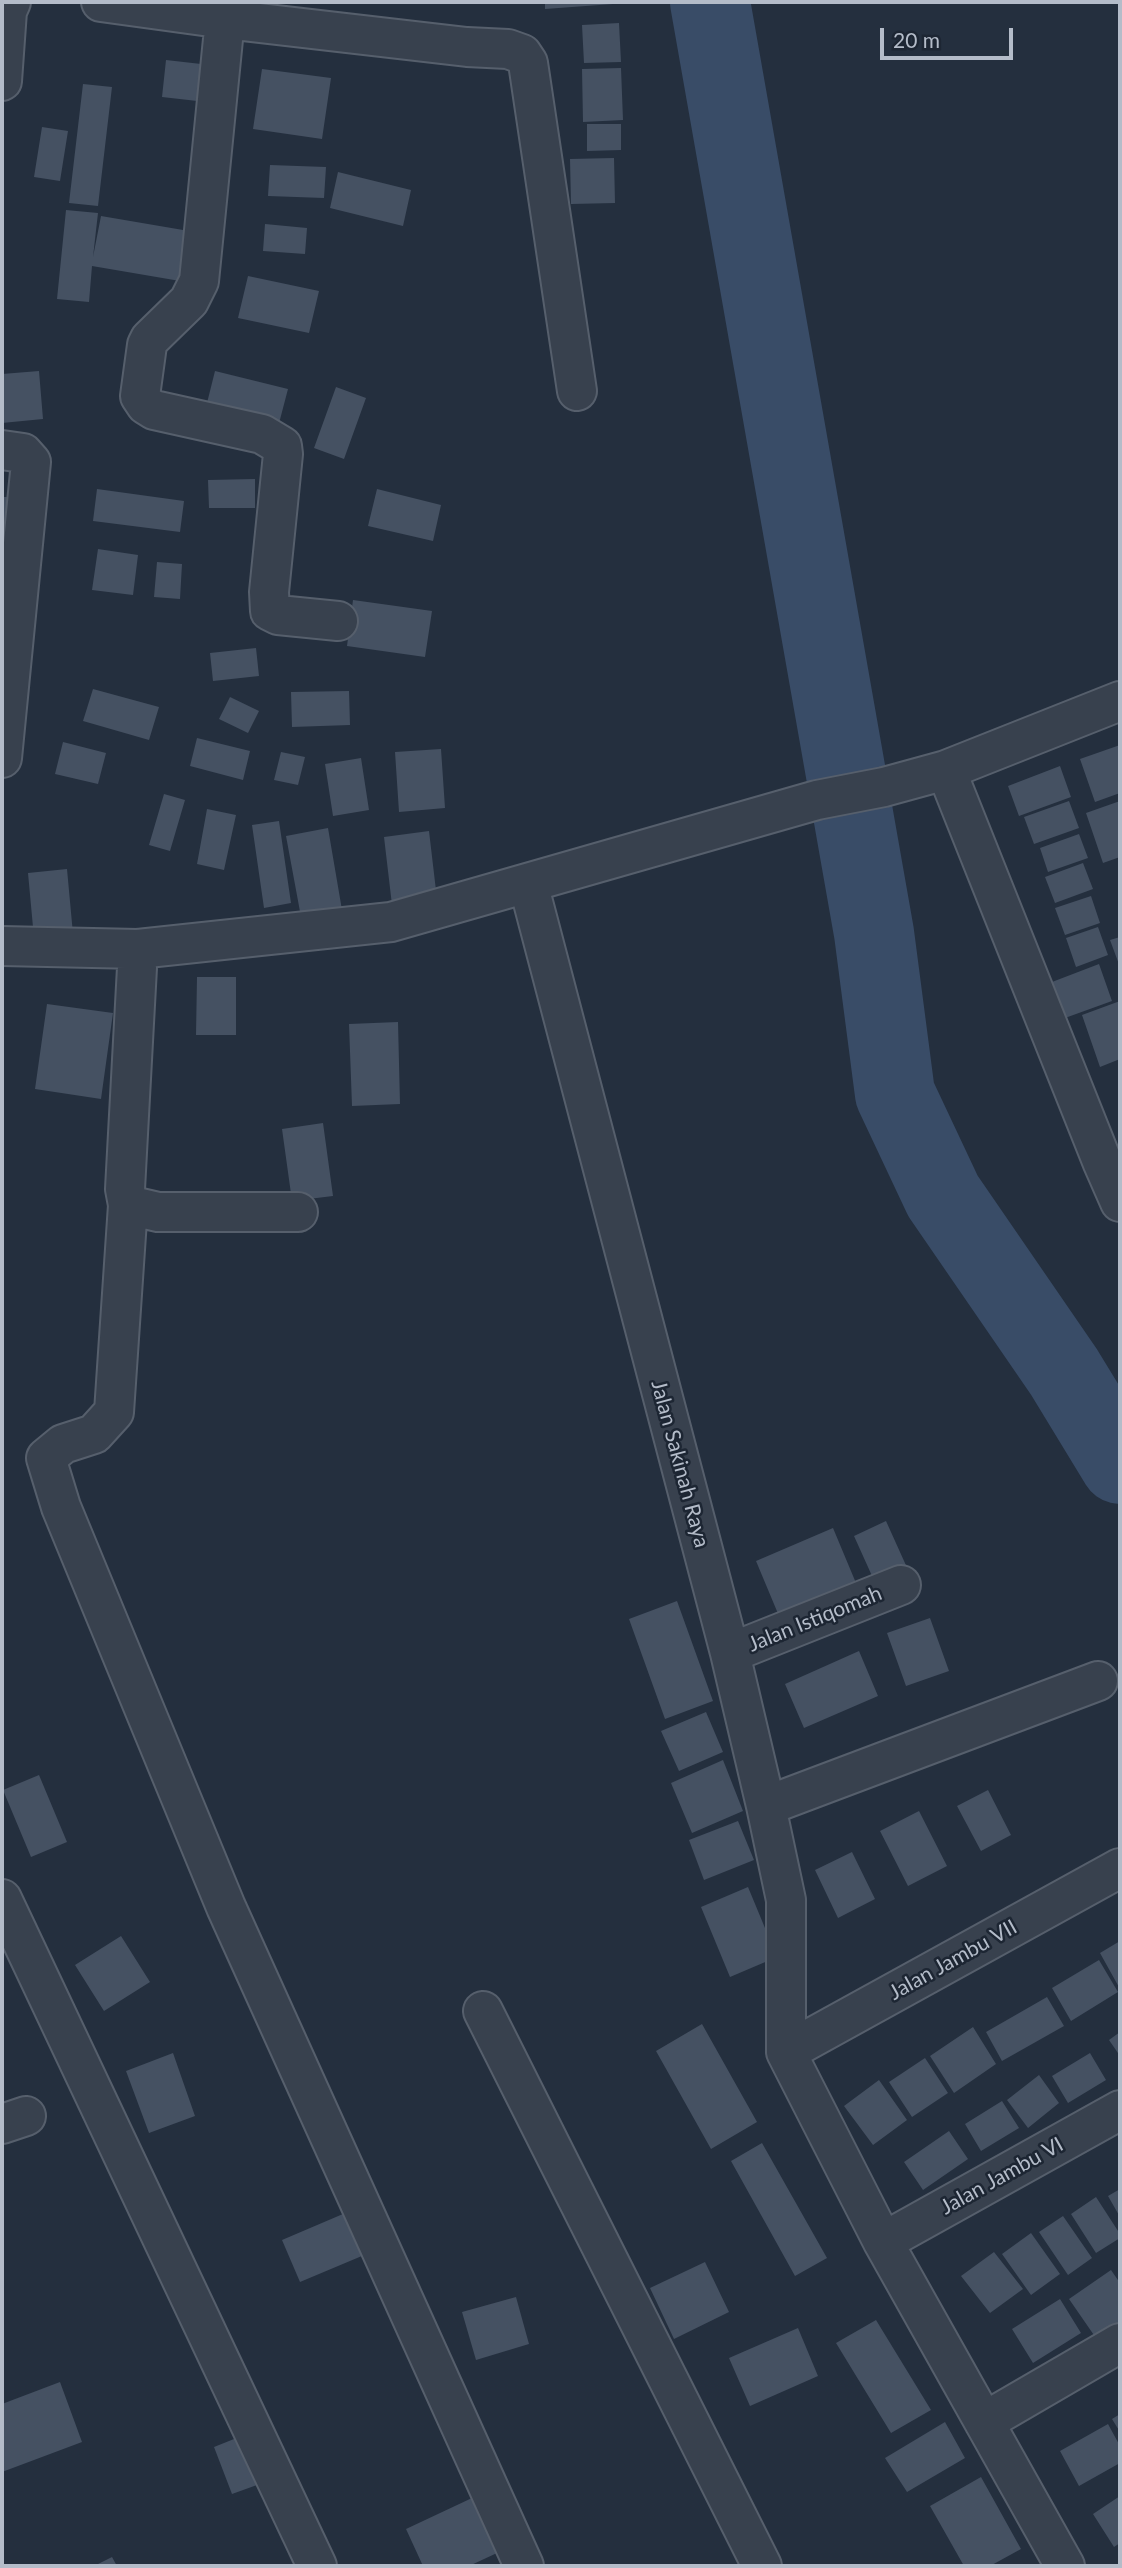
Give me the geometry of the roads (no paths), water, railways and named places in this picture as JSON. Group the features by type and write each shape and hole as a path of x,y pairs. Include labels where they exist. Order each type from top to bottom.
{"street":[{"path":"2,81 7,11 11,2"},
{"path":"101,2 225,19 508,49 522,54 528,63 577,391"},
{"path":"225,19 198,281 189,301 154,334 147,345 140,396 146,405 154,410 262,434 282,446 269,592 270,611 278,615 338,621"},
{"path":"2,450 23,453 32,462 2,758"},
{"path":"2,946 138,949 391,922 817,800 884,787 946,770 1120,701"},
{"path":"946,770 1111,1157 1120,1202"},
{"name":"Jalan Sakinah Raya","path":"528,883 730,1653 766,1806 786,1900 786,2052"},
{"path":"138,949 125,1189 128,1205 114,1412 94,1434 63,1444 46,1458 61,1507 226,1907 524,2566"},
{"path":"128,1205 158,1212 298,1212"},
{"name":"Jalan Istiqomah","path":"730,1653 901,1585"},
{"path":"766,1806 1098,1681"},
{"name":"Jalan Jambu VII","path":"786,2052 1120,1868"},
{"path":"2,1899 317,2566"},
{"path":"483,2011 762,2566"},
{"path":"786,2052 883,2242 1065,2566"},
{"name":"Jalan Jambu VI","path":"883,2242 1120,2110"},
{"path":"984,2422 1120,2343"}],"waterway":[{"path":"710,2 874,933 895,1094 943,1196 1064,1372 1120,1464"}]}
